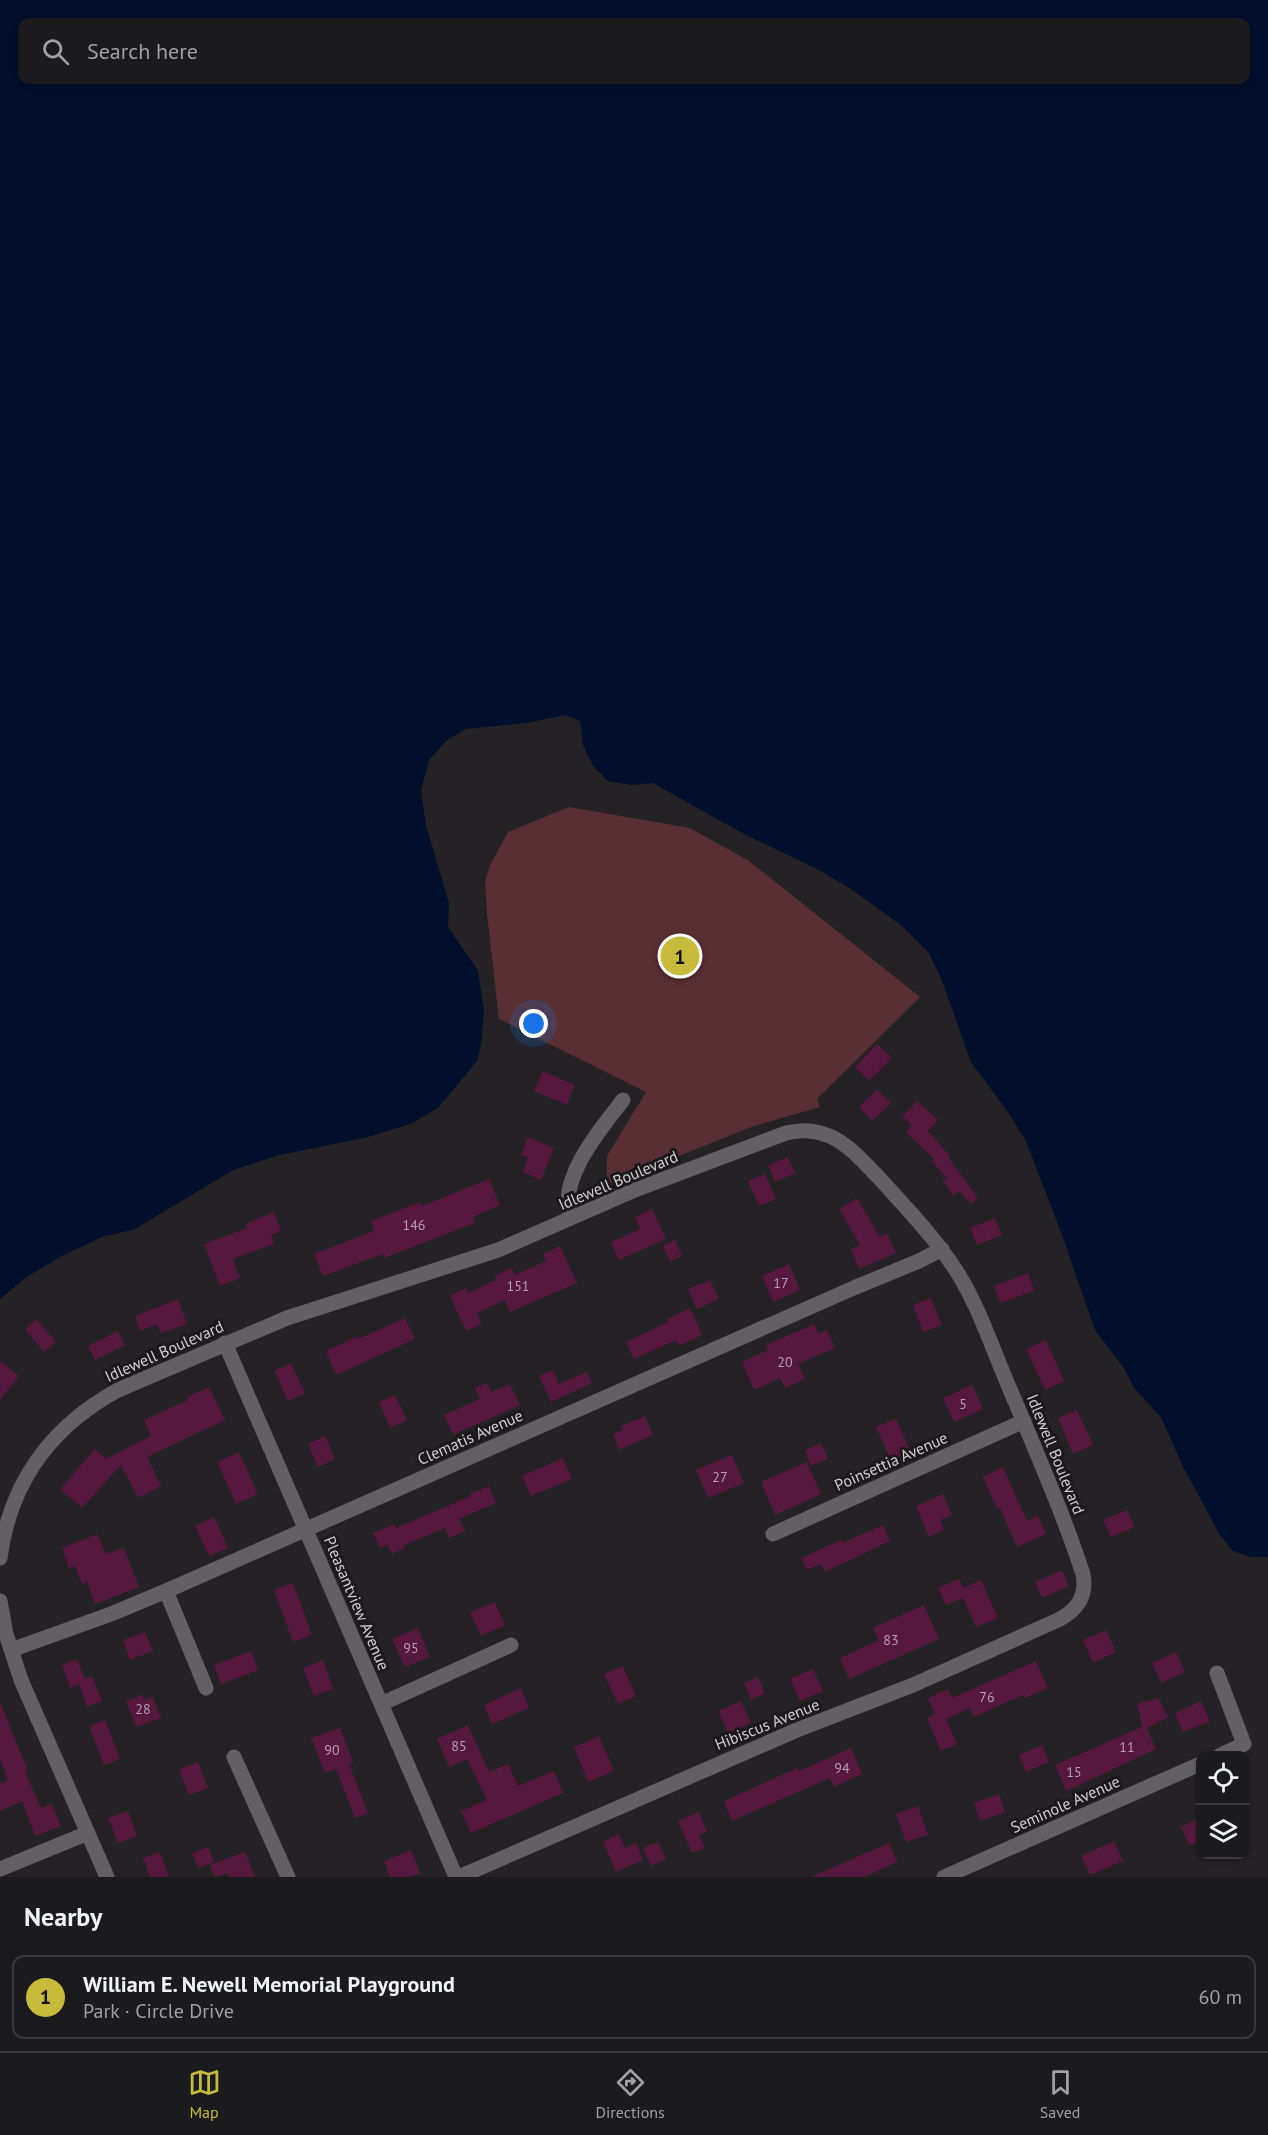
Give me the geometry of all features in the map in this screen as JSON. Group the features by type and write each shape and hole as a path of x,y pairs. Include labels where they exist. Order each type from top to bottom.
{"street":[{"path":"571,1218 568,1198 578,1167 591,1142 623,1100"},
{"name":"Idlewell Boulevard","path":"0,1558 8,1517 19,1492 43,1450 85,1411 113,1393 225,1343 306,1311 498,1250 651,1184 786,1133 811,1130 834,1137 852,1150 924,1226 942,1249 972,1300 1046,1474 1081,1566 1085,1582 1083,1598"},
{"name":"Clematis Avenue","path":"11,1650 111,1614 166,1591 942,1249"},
{"name":"Pleasantview Avenue","path":"225,1343 457,1877"},
{"name":"Poinsettia Avenue","path":"773,1534 1024,1421"},
{"path":"166,1591 206,1688"},
{"name":"Hibiscus Avenue","path":"457,1877 797,1730 913,1685 1067,1616 1083,1598"},
{"path":"0,1601 11,1650 27,1695 107,1877"},
{"path":"381,1704 511,1645"},
{"path":"1217,1673 1244,1744 1228,1751"},
{"path":"234,1757 288,1877"},
{"name":"Seminole Avenue","path":"944,1877 1196,1766"},
{"path":"0,1869 88,1833"}],"shaded area":[{"path":"569,807 690,828 749,861 920,997 817,1099 820,1107 751,1127 607,1185 607,1156 646,1092 499,1019 487,914 485,882 490,865 508,832"}],"water":[{"path":"0,0 1268,0 1268,1557 1251,1557 1233,1551 1220,1535 1183,1467 1161,1417 1135,1389 1124,1368 1095,1330 1026,1141 971,1062 941,978 929,953 902,926 851,889 817,869 742,833 653,783 632,785 608,781 593,766 583,745 580,721 566,715 526,723 466,729 447,740 429,760 421,790 426,826 449,903 448,927 478,971 484,1011 477,1061 438,1108 410,1124 368,1137 280,1155 233,1170 133,1230 104,1236 60,1257 25,1278 0,1299"}],"building":[{"path":"877,1044 892,1058 869,1081 855,1067"},
{"path":"543,1071 575,1085 567,1105 534,1091"},
{"path":"877,1089 891,1103 872,1121 859,1107"},
{"path":"917,1101 938,1120 928,1131 951,1157 949,1158 978,1198 971,1204 959,1191 953,1196 943,1181 947,1178 931,1161 934,1159 906,1132 912,1125 902,1117"},
{"path":"528,1137 554,1148 541,1180 523,1172 528,1158 521,1155"},
{"path":"788,1157 795,1173 775,1182 768,1165"},
{"path":"765,1174 776,1199 759,1206 748,1181"},
{"path":"489,1179 500,1205 473,1217 475,1223 384,1258 383,1254 323,1276 314,1254 374,1231 371,1221 420,1202 422,1206"},
{"path":"857,1198 880,1237 887,1233 896,1253 859,1269 851,1249 860,1245 839,1209"},
{"path":"652,1209 666,1239 619,1260 611,1242 640,1229 635,1217"},
{"path":"274,1212 281,1231 271,1235 274,1244 233,1259 240,1278 220,1286 204,1244 247,1228 245,1224"},
{"path":"995,1218 1002,1235 977,1245 970,1228"},
{"path":"675,1240 682,1256 670,1262 663,1246"},
{"path":"560,1246 577,1283 510,1312 505,1300 477,1313 482,1324 466,1331 450,1296 466,1288 468,1293 496,1280 494,1276 511,1268 515,1275 546,1261 543,1254"},
{"path":"789,1264 800,1290 773,1302 762,1276"},
{"path":"1028,1273 1034,1291 1000,1303 994,1286"},
{"path":"710,1280 719,1299 697,1309 688,1289"},
{"path":"931,1298 942,1325 923,1332 913,1305"},
{"path":"178,1299 187,1324 161,1333 157,1324 140,1331 135,1316"},
{"path":"690,1308 702,1335 679,1346 676,1340 634,1359 626,1342 668,1322 667,1319"},
{"path":"405,1318 415,1339 336,1375 326,1351"},
{"path":"37,1319 56,1342 44,1352 25,1329"},
{"path":"814,1324 818,1333 827,1330 835,1348 798,1364 805,1379 785,1388 780,1378 754,1390 742,1362 768,1350 766,1345"},
{"path":"118,1331 125,1345 95,1360 88,1346"},
{"path":"1046,1340 1064,1381 1045,1390 1026,1349"},
{"path":"0,1361 19,1376 0,1400"},
{"path":"291,1363 305,1393 288,1401 274,1371"},
{"path":"553,1370 559,1384 587,1372 592,1383 551,1402 539,1376"},
{"path":"487,1383 491,1392 510,1384 520,1405 453,1435 444,1415 480,1399 475,1388"},
{"path":"972,1385 983,1409 954,1422 943,1398"},
{"path":"209,1387 225,1420 147,1457 161,1486 138,1498 121,1465 82,1508 60,1489 95,1449 106,1459 151,1436 144,1420 188,1400 187,1397"},
{"path":"395,1395 407,1420 390,1428 379,1402"},
{"path":"1077,1410 1093,1445 1073,1454 1058,1418"},
{"path":"645,1416 653,1435 619,1450 613,1434 623,1430 621,1426"},
{"path":"896,1419 912,1455 892,1463 876,1427"},
{"path":"325,1436 335,1459 318,1467 308,1444"},
{"path":"821,1443 828,1459 811,1466 805,1450"},
{"path":"239,1452 258,1494 236,1504 217,1462"},
{"path":"732,1455 744,1483 708,1498 696,1470"},
{"path":"563,1458 572,1479 531,1496 522,1476"},
{"path":"807,1462 821,1494 775,1515 761,1482"},
{"path":"1003,1467 1027,1521 1038,1516 1046,1534 1017,1547 983,1477"},
{"path":"489,1486 496,1503 459,1519 465,1531 449,1538 445,1528 404,1545 405,1548 392,1554 387,1545 380,1548 373,1533 395,1524 396,1528"},
{"path":"943,1494 952,1515 940,1520 944,1530 929,1537 916,1506"},
{"path":"1127,1510 1135,1527 1111,1537 1103,1520"},
{"path":"214,1517 228,1548 209,1556 195,1526"},
{"path":"883,1525 890,1541 825,1572 821,1564 807,1570 801,1558 841,1540 842,1543"},
{"path":"97,1534 106,1554 124,1548 139,1587 95,1604 87,1582 82,1584 75,1566 69,1568 62,1548"},
{"path":"1062,1570 1069,1586 1042,1598 1035,1582"},
{"path":"959,1579 963,1588 981,1580 998,1618 976,1627 963,1598 946,1605 938,1588"},
{"path":"293,1583 312,1635 293,1642 274,1590"},
{"path":"495,1602 505,1625 481,1636 470,1612"},
{"path":"924,1605 939,1639 849,1679 840,1658 879,1640 873,1628"},
{"path":"418,1628 430,1657 405,1667 392,1639"},
{"path":"1106,1630 1116,1652 1093,1663 1083,1640"},
{"path":"145,1632 153,1651 130,1660 123,1640"},
{"path":"251,1651 258,1670 221,1684 214,1665"},
{"path":"1176,1652 1185,1672 1161,1683 1152,1663"},
{"path":"77,1659 85,1679 92,1676 102,1701 87,1707 79,1684 70,1688 62,1665"},
{"path":"323,1660 333,1689 314,1696 303,1668"},
{"path":"1036,1661 1048,1688 1025,1698 1023,1695 974,1717 969,1708 946,1719 957,1744 941,1751 927,1718 935,1714 928,1698 948,1689 952,1698"},
{"path":"623,1666 636,1696 618,1704 604,1674"},
{"path":"813,1669 823,1691 800,1701 790,1679"},
{"path":"758,1677 765,1693 751,1700 744,1683"},
{"path":"521,1688 529,1708 492,1724 484,1705"},
{"path":"142,1695 144,1700 153,1697 161,1718 136,1727 126,1701"},
{"path":"1158,1698 1168,1717 1147,1728 1156,1749 1066,1791 1055,1765 1142,1727 1137,1704"},
{"path":"741,1701 751,1723 728,1733 718,1711"},
{"path":"1201,1701 1210,1721 1183,1732 1175,1713"},
{"path":"0,1702 28,1771 25,1772 41,1808 52,1804 61,1826 35,1836 22,1801 0,1811 0,1784 8,1780 0,1759"},
{"path":"105,1720 120,1759 104,1765 89,1726"},
{"path":"468,1725 489,1772 508,1764 518,1786 554,1771 563,1793 471,1833 461,1811 487,1800 467,1759 449,1767 437,1739"},
{"path":"340,1728 353,1762 349,1764 368,1813 355,1818 336,1769 325,1773 311,1738"},
{"path":"599,1736 614,1771 588,1782 574,1747"},
{"path":"1042,1745 1049,1762 1026,1772 1019,1755"},
{"path":"851,1748 862,1774 834,1787 830,1778 732,1821 724,1801 797,1768 799,1771"},
{"path":"198,1762 208,1788 189,1795 179,1769"},
{"path":"999,1794 1005,1812 980,1821 974,1803"},
{"path":"918,1806 928,1835 906,1842 896,1814"},
{"path":"128,1811 137,1836 118,1843 108,1818"},
{"path":"699,1812 707,1832 699,1835 705,1848 692,1853 678,1821"},
{"path":"1196,1820 1196,1842 1189,1845 1181,1827"},
{"path":"619,1834 625,1848 636,1843 643,1860 616,1872 603,1842"},
{"path":"1114,1841 1123,1861 1090,1875 1081,1856"},
{"path":"658,1842 666,1859 651,1866 643,1848"},
{"path":"889,1843 897,1862 864,1877 811,1877"},
{"path":"208,1847 214,1862 198,1868 192,1853"},
{"path":"411,1850 420,1873 409,1877 390,1877 384,1861"},
{"path":"160,1852 169,1877 150,1877 143,1858"},
{"path":"245,1852 255,1877 229,1877 227,1873 215,1877 210,1865"}],"place":[{"name":"William E. Newell Memorial Playground","path":"680,956"}]}
